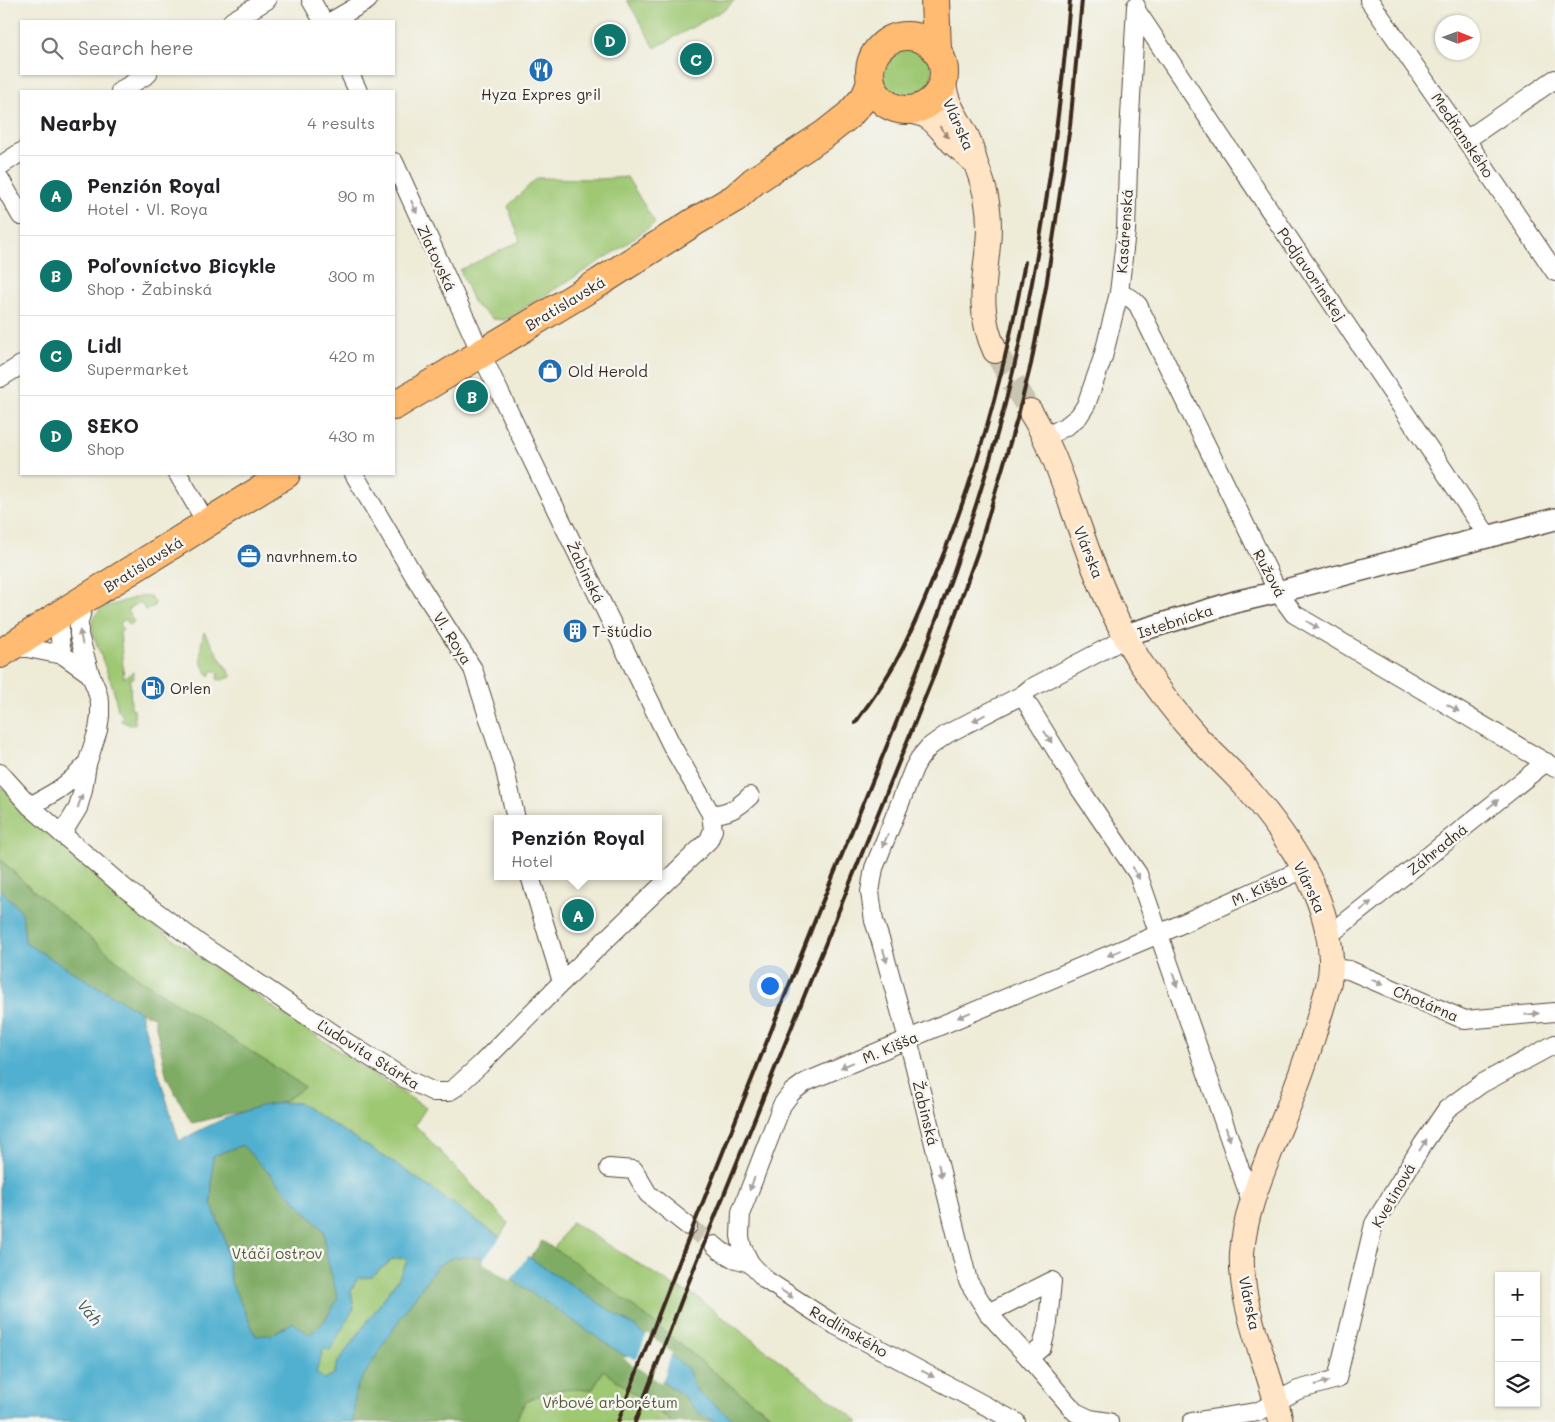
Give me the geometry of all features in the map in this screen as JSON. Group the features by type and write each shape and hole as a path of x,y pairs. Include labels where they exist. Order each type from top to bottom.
{"main road":[{"name":"Bratislavská","path":"395,405 736,198 754,181 825,134 849,115 865,97 871,83 871,64 876,52 886,42 898,37 913,23 919,0"},
{"path":"935,0 937,49 944,67 944,80"},
{"path":"898,37 912,36 924,40 937,49"},
{"name":"Bratislavská","path":"736,198 765,187 878,111 897,108 916,109 925,106 934,98 944,80"},
{"name":"Vlárska","path":"944,80 944,88 950,106 969,140 986,198 989,220 982,290 983,314 995,351"},
{"path":"871,83 877,94 897,108"},
{"name":"Vlárska","path":"897,108 923,114 935,121 977,168"},
{"name":"Vlárska","path":"1030,411 1046,437 1086,546 1126,638 1156,684 1197,736 1244,785 1286,838 1304,869 1324,912 1331,968 1329,983 1308,1053 1251,1201 1242,1255 1243,1283 1279,1412"},
{"name":"Bratislavská","path":"4,651 284,475"}],"street":[{"path":"234,20 267,0"},
{"path":"311,0 321,20"},
{"path":"334,20 368,0"},
{"name":"Medňanského","path":"1369,0 1555,272"},
{"name":"Kasárenská","path":"1046,437 1068,426 1079,416 1086,405 1103,357 1119,293 1126,231 1136,5"},
{"name":"Podjavorinskej","path":"1136,5 1489,538"},
{"path":"122,90 146,75"},
{"path":"350,75 358,90"},
{"path":"1466,140 1555,79"},
{"path":"0,166 20,153"},
{"name":"Zlatovská","path":"395,164 481,353"},
{"path":"0,179 20,214"},
{"name":"Ružová","path":"1119,293 1132,299 1143,313 1278,592 1294,614 1550,765"},
{"name":"Žabinská","path":"481,353 668,737 711,814"},
{"path":"0,378 20,366"},
{"path":"179,475 207,524"},
{"name":"Vl. Roya","path":"355,475 422,589 473,669 504,766 515,815"},
{"name":"Istebnícka","path":"871,910 870,892 874,868 914,768 929,748 947,734 1022,696 1031,688 1135,632 1235,602 1489,538 1555,519"},
{"path":"62,834 78,808 100,716 100,702 79,635 79,622 86,599"},
{"path":"62,613 59,634 63,656"},
{"path":"4,651 27,648 63,656 90,674"},
{"path":"1022,696 1080,789 1138,874 1251,1201"},
{"path":"30,806 61,790 87,764"},
{"name":"Záhradná","path":"1328,936 1550,765"},
{"name":"Ľudovíta Stárka","path":"0,773 30,806 110,877 200,944 346,1042 402,1077 428,1091 441,1093 448,1092 456,1087 709,840 713,830 711,814"},
{"path":"711,814 719,814 738,808 750,796"},
{"name":"M. Kišša","path":"750,1263 742,1247 740,1236 741,1212 782,1104 792,1092 806,1082 1159,934 1304,869"},
{"path":"531,880 562,982"},
{"name":"Žabinská","path":"871,910 908,1039 968,1281 988,1313 1029,1358 1072,1417 1109,1422"},
{"name":"Chotárna","path":"1331,968 1348,970 1466,1020 1555,1012"},
{"name":"Kvetinová","path":"1279,1412 1298,1390 1337,1379 1374,1224 1423,1144 1447,1109 1481,1084 1555,1044"},
{"path":"609,1168 634,1170 648,1194 688,1226"},
{"name":"Radlinského","path":"740,1236 733,1241 714,1245 733,1258 750,1263 766,1280 835,1325 1016,1422"},
{"path":"988,1313 1052,1281 1048,1323 1042,1347 1029,1358"},
{"path":"1192,1422 1257,1412 1279,1412"}],"green space":[{"path":"627,0 735,0 727,8 655,48"},
{"path":"907,48 925,55 932,73 925,91 907,98 889,91 882,73 889,55"},
{"path":"627,177 655,223 618,250 505,320 493,319 474,304 460,270 520,241 508,206 537,178 600,179"},
{"path":"140,596 150,597 155,602 154,606 146,611 140,602 127,610 134,622 129,625 126,619 119,624 123,630 120,632 124,678 133,672 134,678 130,679 131,708 134,709 135,724 130,725 121,721 123,716 118,710 113,688 93,634 92,621 102,608"},
{"path":"204,632 232,677 221,680 217,679 219,673 213,670 210,676 206,672 201,661 201,644"},
{"path":"0,786 147,921 426,1108 415,1125 508,1223 500,1237 402,1168 299,1103 283,1102 305,1087 138,978 25,883 0,859"},
{"path":"0,859 25,883 138,978 305,1087 283,1102 192,1123 167,1078 154,1017 140,1012 25,943 22,912 0,889"},
{"name":"Vtáčí ostrov","path":"242,1145 324,1231 326,1254 338,1299 324,1322 309,1335 293,1322 274,1334 256,1336 231,1282 225,1240 211,1203 213,1155"},
{"path":"572,1222 677,1288 694,1295 859,1422 781,1422 736,1390 637,1309 554,1248"},
{"path":"542,1241 579,1265 637,1309 736,1390 781,1422 736,1422 695,1389 688,1369 634,1326 530,1258"},
{"path":"453,1257 479,1257 684,1396 699,1413 715,1422 672,1422 603,1370 593,1389 552,1390 525,1402 515,1422 353,1422 356,1388 361,1379 404,1312 437,1266"},
{"path":"402,1258 408,1260 398,1279 338,1362 334,1374 324,1380 316,1373 323,1349 354,1309 351,1291 358,1277 371,1277 393,1259"},
{"name":"Vŕbové arborétum","path":"603,1370 672,1422 515,1422 525,1402 552,1390 593,1389"}],"water":[{"name":"Váh","path":"0,889 22,912 25,943 140,1012 179,1141 222,1120 252,1109 267,1105 299,1103 402,1168 530,1258 634,1326 688,1369 695,1389 736,1422 715,1422 699,1413 684,1396 479,1257 453,1257 437,1266 404,1312 356,1388 353,1422 0,1422","holes":["242,1145 324,1231 326,1254 338,1299 324,1322 309,1335 293,1322 274,1334 256,1336 231,1282 225,1240 211,1203 213,1156","402,1258 408,1260 398,1279 338,1362 334,1374 324,1379 316,1373 323,1349 330,1350 354,1308 351,1291 358,1278 371,1277 393,1259"]}],"pier":[{"path":"502,1235 529,1254 510,1281 482,1262"},
{"path":"647,1333 672,1353 661,1383 623,1358 637,1359"}],"tunnel":[{"path":"995,351 1030,411"},
{"path":"688,1226 714,1245"}],"railway":[{"path":"618,1422 667,1292 806,942 913,680 957,564 976,505 1009,390 1033,280 1051,168 1070,0"},
{"path":"635,1422 685,1291 932,680 978,551 1017,419 1031,364 1046,287 1070,126 1082,0"},
{"path":"855,723 881,686 911,632 964,500 999,382 1025,262"}],"place":[{"name":"SEKO","path":"610,40"},
{"name":"Lidl","path":"696,59"},
{"name":"Hyza Expres gril","path":"541,70"},
{"name":"Old Herold","path":"550,371"},
{"name":"Poľovníctvo Bicykle","path":"472,396"},
{"name":"navrhnem.to","path":"249,556"},
{"name":"T-štúdio","path":"575,631"},
{"name":"Orlen","path":"153,688"},
{"name":"Penzión Royal","path":"578,915"}]}
